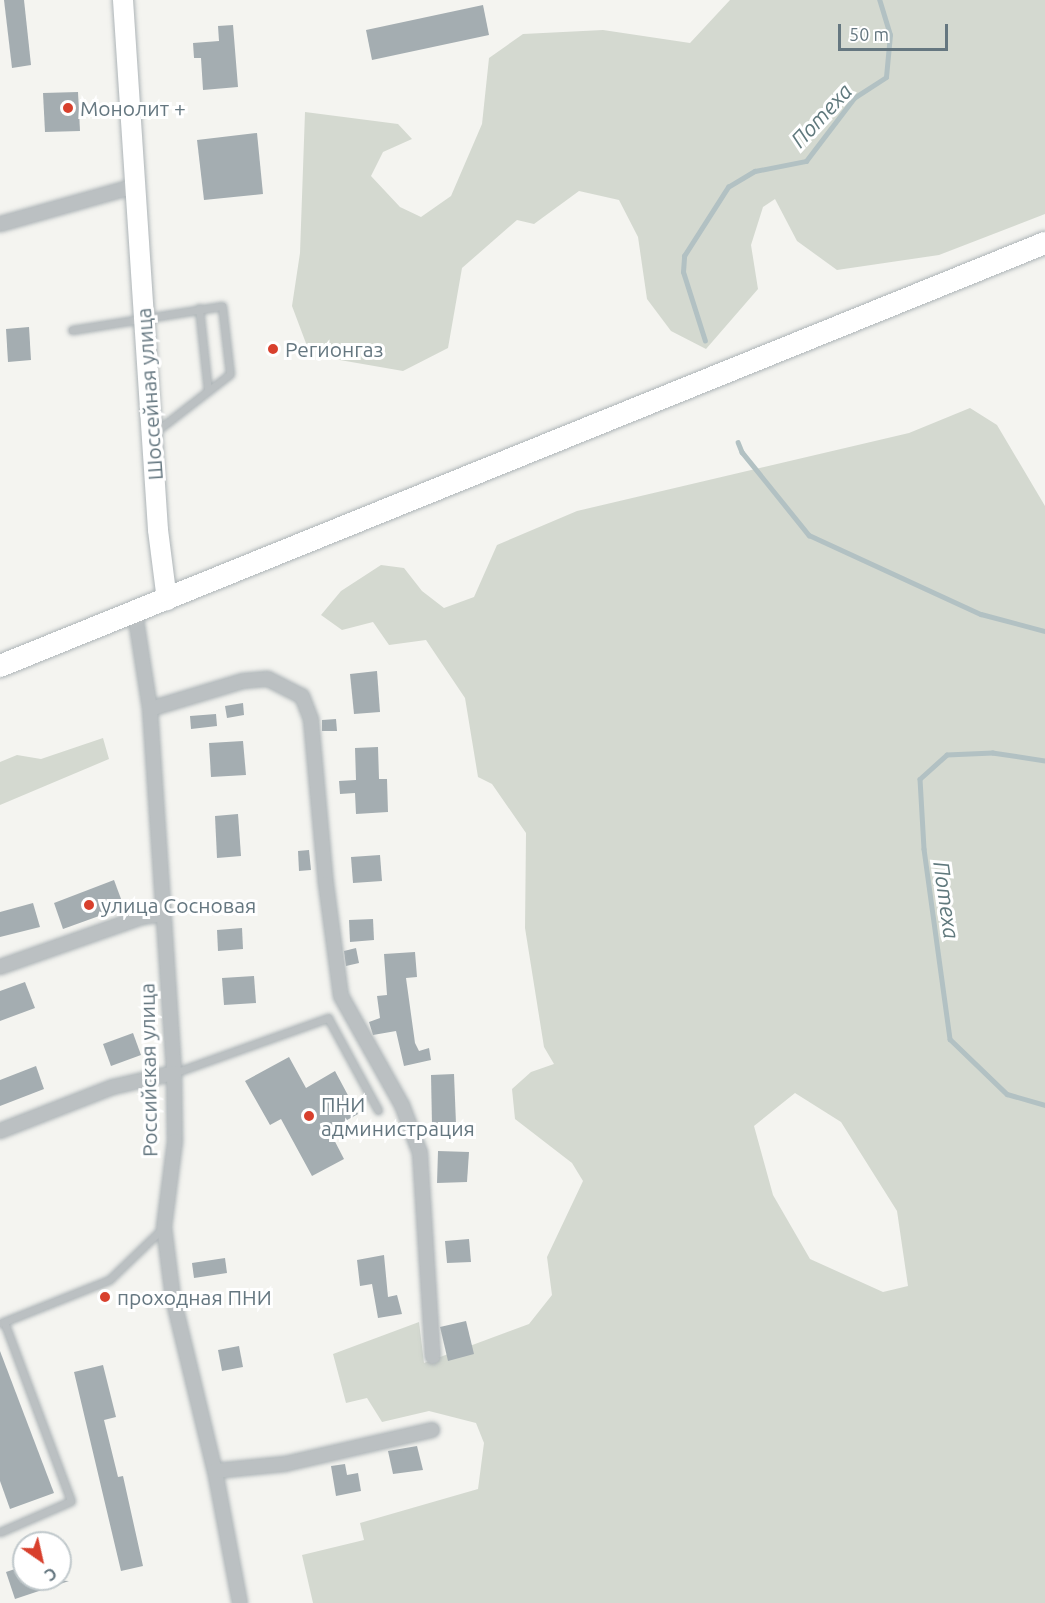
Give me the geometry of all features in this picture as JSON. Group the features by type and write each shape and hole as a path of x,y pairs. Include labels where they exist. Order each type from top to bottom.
{"main road":[{"path":"0,666 1045,243"}],"street":[{"name":"Шоссейная улица","path":"123,0 152,434 167,600"},
{"path":"0,224 135,186"},
{"name":"Российская улица","path":"135,613 150,709 174,1073 175,1141 164,1227 173,1298 215,1471 240,1603"},
{"path":"150,709 243,681 268,679 302,696 311,720 326,884 342,996 402,1106 420,1153 433,1357"},
{"path":"0,967 142,917 163,914"},
{"path":"0,1131 113,1087 174,1073"},
{"path":"215,1471 285,1464 432,1430"}],"lane":[{"path":"72,330 222,306 230,374 152,434"},
{"path":"199,308 208,391"},
{"path":"174,1073 327,1018 378,1110"},
{"path":"0,1533 71,1501 2,1323 110,1280 164,1227"}],"shaded area":[{"path":"730,0 1045,0 1045,214 939,255 837,270 797,241 775,199 763,207 751,245 758,289 706,349 671,331 647,299 638,237 619,200 579,191 534,224 517,220 462,268 448,348 403,371 334,359 307,346 292,306 300,253 305,112 398,124 412,139 383,152 371,176 400,207 421,217 451,196 482,124 489,58 523,34 603,30 690,43"},
{"path":"970,408 997,425 1045,506 1045,1603 313,1603 302,1555 364,1540 360,1523 478,1489 484,1443 476,1423 429,1411 382,1422 367,1398 346,1403 333,1354 419,1322 424,1363 529,1324 552,1295 547,1257 583,1181 572,1163 515,1119 512,1089 531,1072 554,1064 544,1047 525,928 526,833 492,784 478,777 465,698 426,640 389,645 373,622 342,630 321,615 341,591 381,565 404,568 422,591 444,608 474,597 497,545 577,511 909,433","holes":["795,1093 841,1122 897,1211 908,1286 883,1292 810,1259 773,1195 754,1126"]},
{"path":"103,738 109,759 0,805 0,762 17,755 41,759"}],"building":[{"path":"4,0 24,0 31,65 12,68"},
{"path":"483,5 489,35 372,60 366,30"},
{"path":"233,25 238,87 203,90 201,58 194,58 193,43 219,41 218,26"},
{"path":"78,92 80,131 45,132 43,93"},
{"path":"257,133 263,194 204,200 197,140"},
{"path":"29,327 31,360 8,362 6,329"},
{"path":"377,671 380,712 354,714 350,674"},
{"path":"243,703 244,715 227,718 225,706"},
{"path":"216,714 217,726 191,729 190,716"},
{"path":"336,719 337,731 322,731 322,720"},
{"path":"243,741 246,775 211,777 209,743"},
{"path":"378,747 379,779 387,779 388,812 356,814 355,793 340,794 339,781 356,780 355,748"},
{"path":"238,814 241,856 217,858 215,816"},
{"path":"309,850 311,870 299,871 298,851"},
{"path":"380,855 382,881 353,883 351,857"},
{"name":"улица Сосновая","path":"114,880 124,907 63,929 54,903"},
{"path":"33,903 40,927 0,937 0,912"},
{"path":"373,919 374,940 350,942 349,920"},
{"path":"242,928 243,949 218,951 217,930"},
{"path":"356,948 359,963 346,966 344,951"},
{"path":"415,952 417,977 406,978 415,1043 419,1051 429,1048 431,1060 404,1066 396,1031 373,1035 369,1022 380,1018 377,996 387,995 384,954"},
{"path":"254,976 256,1003 224,1005 222,978"},
{"path":"25,982 35,1008 0,1021 0,991"},
{"path":"133,1033 141,1055 111,1066 103,1044"},
{"name":"ПНИ администрация","path":"289,1057 306,1088 335,1071 358,1114 329,1130 344,1159 312,1176 281,1119 270,1125 245,1081"},
{"path":"36,1066 44,1089 0,1106 0,1080"},
{"path":"454,1074 456,1124 432,1125 431,1075"},
{"path":"438,1151 469,1152 467,1182 437,1183"},
{"path":"469,1239 471,1262 447,1263 445,1241"},
{"path":"384,1255 388,1297 397,1295 402,1314 378,1318 372,1284 360,1286 357,1260"},
{"path":"225,1258 227,1273 194,1278 192,1263"},
{"path":"466,1321 474,1354 448,1361 440,1327"},
{"path":"239,1346 243,1367 222,1371 218,1350"},
{"path":"0,1351 54,1493 10,1509 0,1481"},
{"path":"103,1365 116,1417 104,1420 118,1477 123,1476 143,1566 121,1571 74,1372"},
{"path":"417,1446 423,1470 393,1474 388,1451"},
{"path":"345,1464 347,1475 358,1473 361,1491 336,1496 331,1466"},
{"path":"12,1570 12,1590 6,1572"},
{"path":"12,1591 39,1591 15,1599"}],"waterway":[{"name":"Потеха","path":"705,341 683,272 684,256 728,187 755,171 806,161 854,98 886,77 890,35 879,0"},
{"name":"Потеха","path":"738,442 742,452 809,535 981,614 1045,631"},
{"name":"Потеха","path":"1045,761 993,753 947,755 920,779 924,849 950,1039 1007,1094 1045,1105"}],"place":[{"name":"Монолит +","path":"68,108"},
{"name":"Регионгаз","path":"273,349"},
{"name":"улица Сосновая","path":"89,905"},
{"name":"ПНИ администрация","path":"309,1116"},
{"name":"проходная ПНИ","path":"105,1297"}]}
